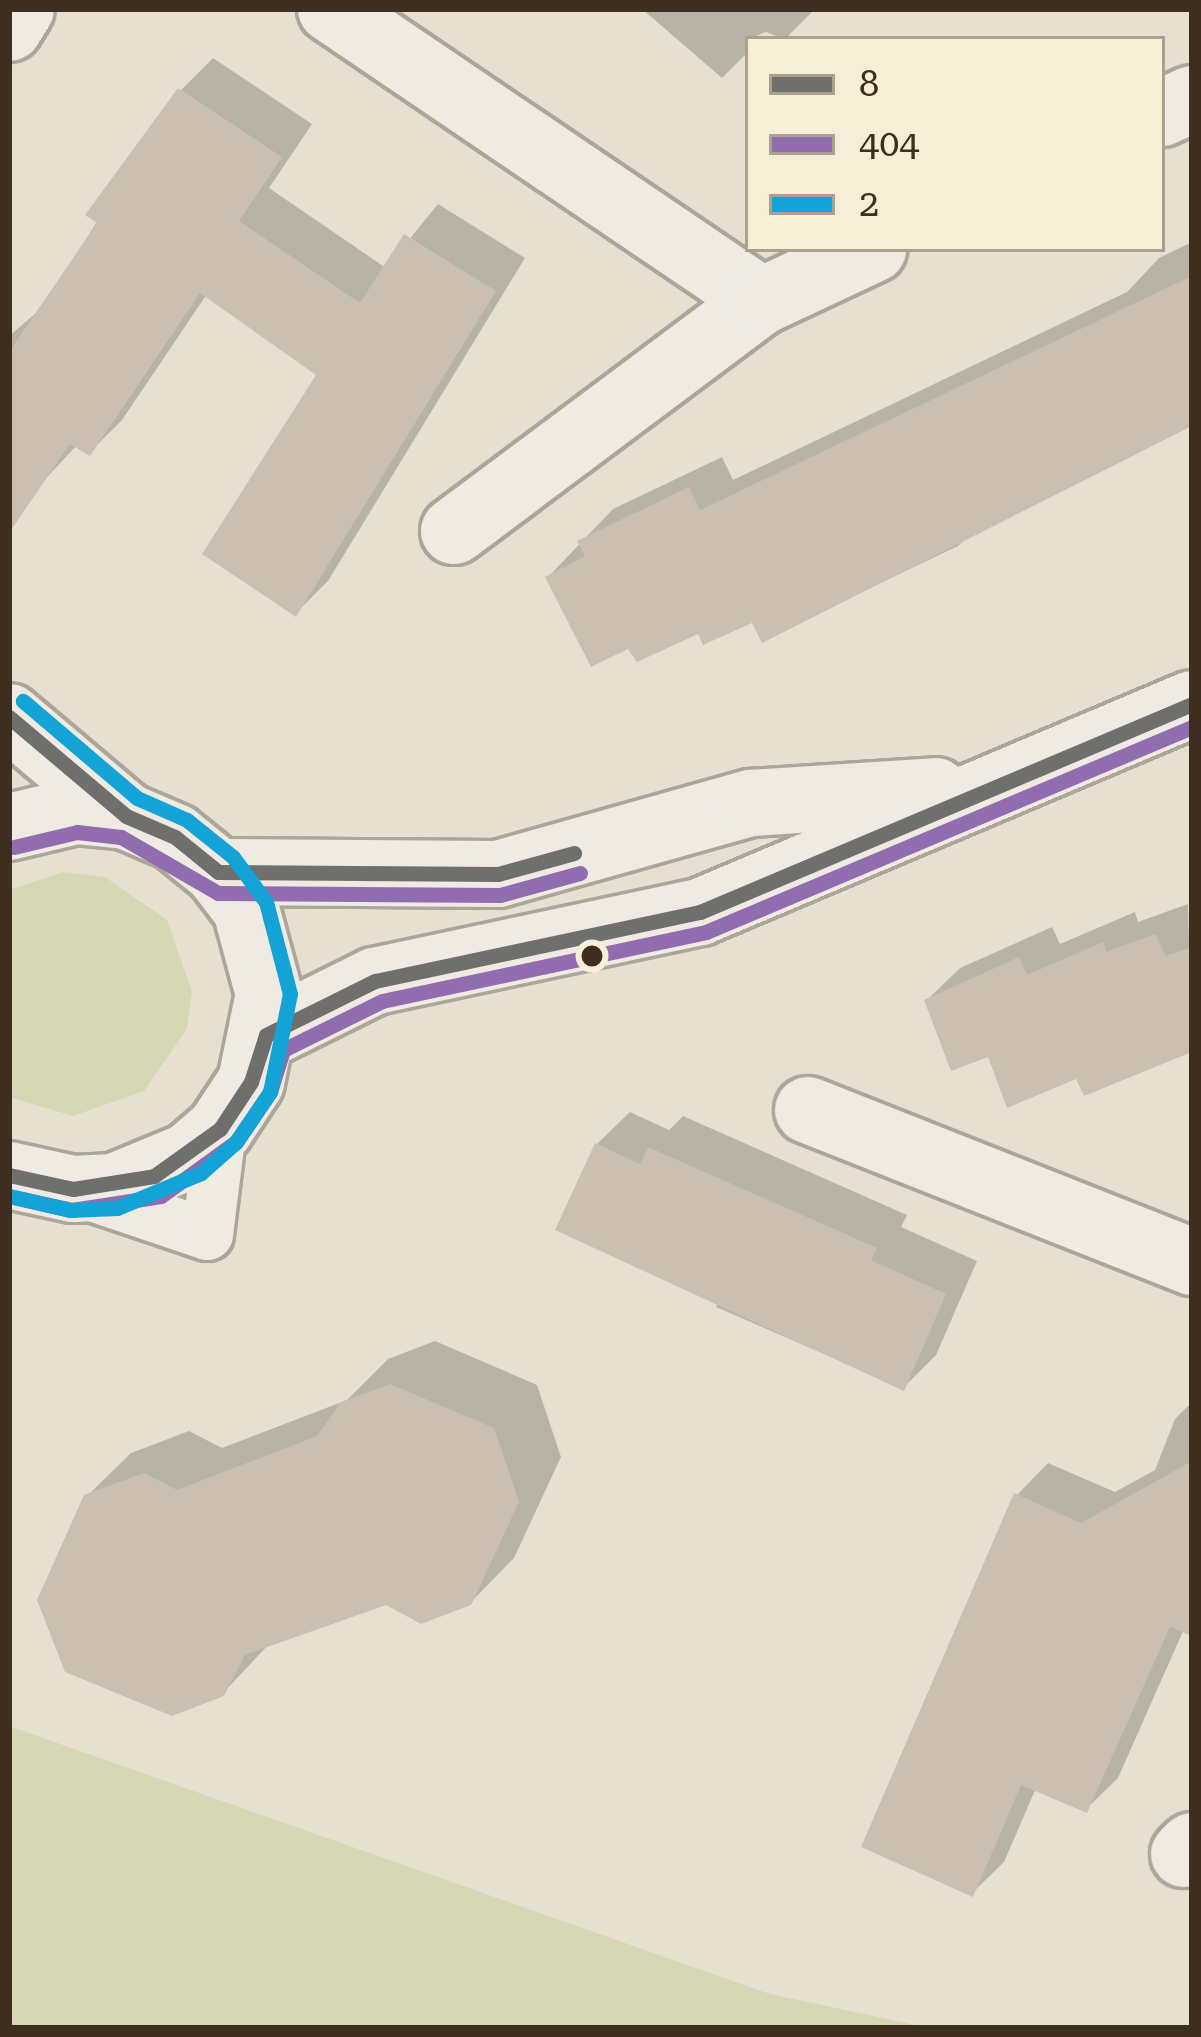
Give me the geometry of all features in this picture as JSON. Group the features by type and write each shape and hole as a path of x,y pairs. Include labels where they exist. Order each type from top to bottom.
{"street":[{"path":"9,28 21,9"},
{"path":"331,9 762,301"},
{"path":"454,531 762,301 868,252"},
{"path":"266,1035 375,981 700,912 982,788 1192,704"},
{"path":"9,717 125,816"},
{"path":"218,872 498,874 751,802 982,788"},
{"path":"9,827 76,811 125,816 176,837 218,872 246,909 263,952 266,1035 251,1082 220,1129 154,1176 73,1189 9,1175"},
{"path":"808,1109 1192,1262"}],"green space":[{"path":"63,872 105,877 167,920 192,992 187,1029 144,1091 73,1116 9,1097 9,890"},
{"path":"9,1726 770,1994 930,2028 9,2028"}],"building":[{"path":"178,88 282,157 239,221 360,303 404,234 496,291 296,617 202,554 316,375 200,293 90,456 70,444 9,533 9,352 97,223 85,215"},
{"path":"1192,276 1192,426 762,643 752,623 703,645 698,634 637,662 628,649 591,667 545,577 585,556 577,541 689,487 700,510"},
{"path":"1155,934 1166,956 1192,947 1192,1052 1084,1096 1076,1079 1007,1108 988,1057 951,1071 924,1000 1019,957 1027,975 1103,942 1106,952"},
{"path":"595,1143 640,1164 648,1147 877,1248 871,1260 946,1294 904,1391 555,1230"},
{"path":"390,1384 494,1428 519,1502 471,1605 421,1624 386,1605 245,1655 224,1696 172,1716 65,1672 37,1600 84,1495 144,1473 177,1490 317,1436 341,1402"},
{"path":"1192,1461 1192,1636 1170,1627 1087,1813 1021,1785 973,1897 861,1847 1014,1493 1081,1523"}],"transit line":[{"name":"2","path":"9,1196 70,1210 117,1208 201,1173 236,1142 270,1092 290,994 266,902 233,857 187,820 137,798 23,701"},
{"name":"8","path":"9,1175 73,1189 154,1176 220,1129 251,1082 266,1035 375,981 700,912 1192,704"},
{"name":"8","path":"9,717 126,816 175,837 218,872 498,874 574,853"},
{"name":"404","path":"9,1196 72,1210 161,1196 236,1142 270,1092 283,1050 382,1001 706,932 1192,727"},
{"name":"404","path":"14,847 77,832 121,837 218,893 500,895 580,873"}]}
